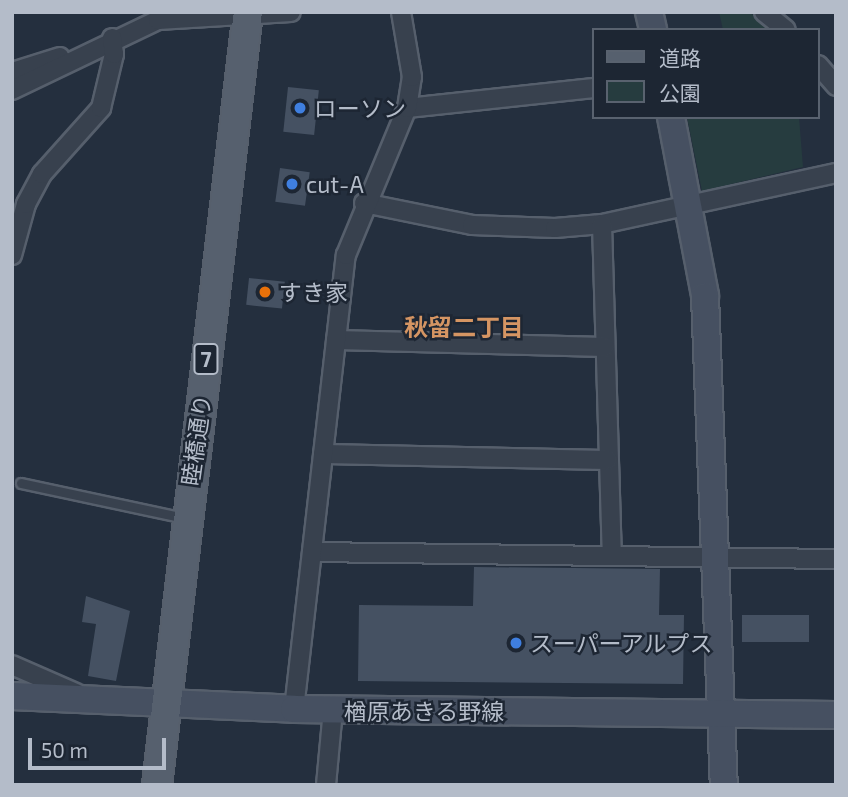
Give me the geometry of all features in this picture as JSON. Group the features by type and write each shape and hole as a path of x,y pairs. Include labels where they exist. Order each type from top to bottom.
{"main road":[{"name":"睦橋通り","path":"157,785 185,518 248,14"},
{"path":"671,119 705,296 724,785"},
{"name":"楢原あきる野線","path":"12,696 102,704 334,710 836,715"}],"street":[{"path":"12,90 112,38 189,14 291,12"},
{"path":"294,709 346,255 364,203 394,149 407,108 412,77 401,12"},
{"path":"764,12 784,28"},
{"path":"12,255 26,204 42,174 101,108 114,54 112,38"},
{"path":"12,72 53,57 78,55"},
{"path":"820,67 836,86"},
{"path":"407,108 592,88"},
{"path":"364,203 472,225 603,224 836,173"},
{"path":"603,224 612,556"},
{"path":"336,340 605,347"},
{"path":"323,454 608,460"},
{"path":"312,552 836,559"},
{"path":"12,666 102,704"},
{"path":"326,785 334,710"}],"lane":[{"path":"21,483 185,518"}],"green space":[{"path":"719,12 749,12 771,28 723,28"},
{"path":"687,119 799,119 803,167 702,191"}],"building":[{"path":"288,87 319,90 314,135 283,132"},
{"path":"280,168 310,172 305,206 275,202"},
{"path":"249,278 285,282 282,309 246,305"},
{"path":"474,567 660,569 659,615 684,615 683,684 358,681 359,605 473,606"},
{"path":"86,596 130,611 116,681 88,676 96,624 82,622"},
{"path":"742,615 809,615 809,642 742,642"}],"place":[{"name":"ローソン","path":"300,108"},
{"name":"cut-A","path":"292,184"},
{"name":"すき家","path":"265,292"},
{"name":"スーパーアルプス","path":"516,643"}],"district":[{"name":"秋留二丁目","path":"464,327"}]}
